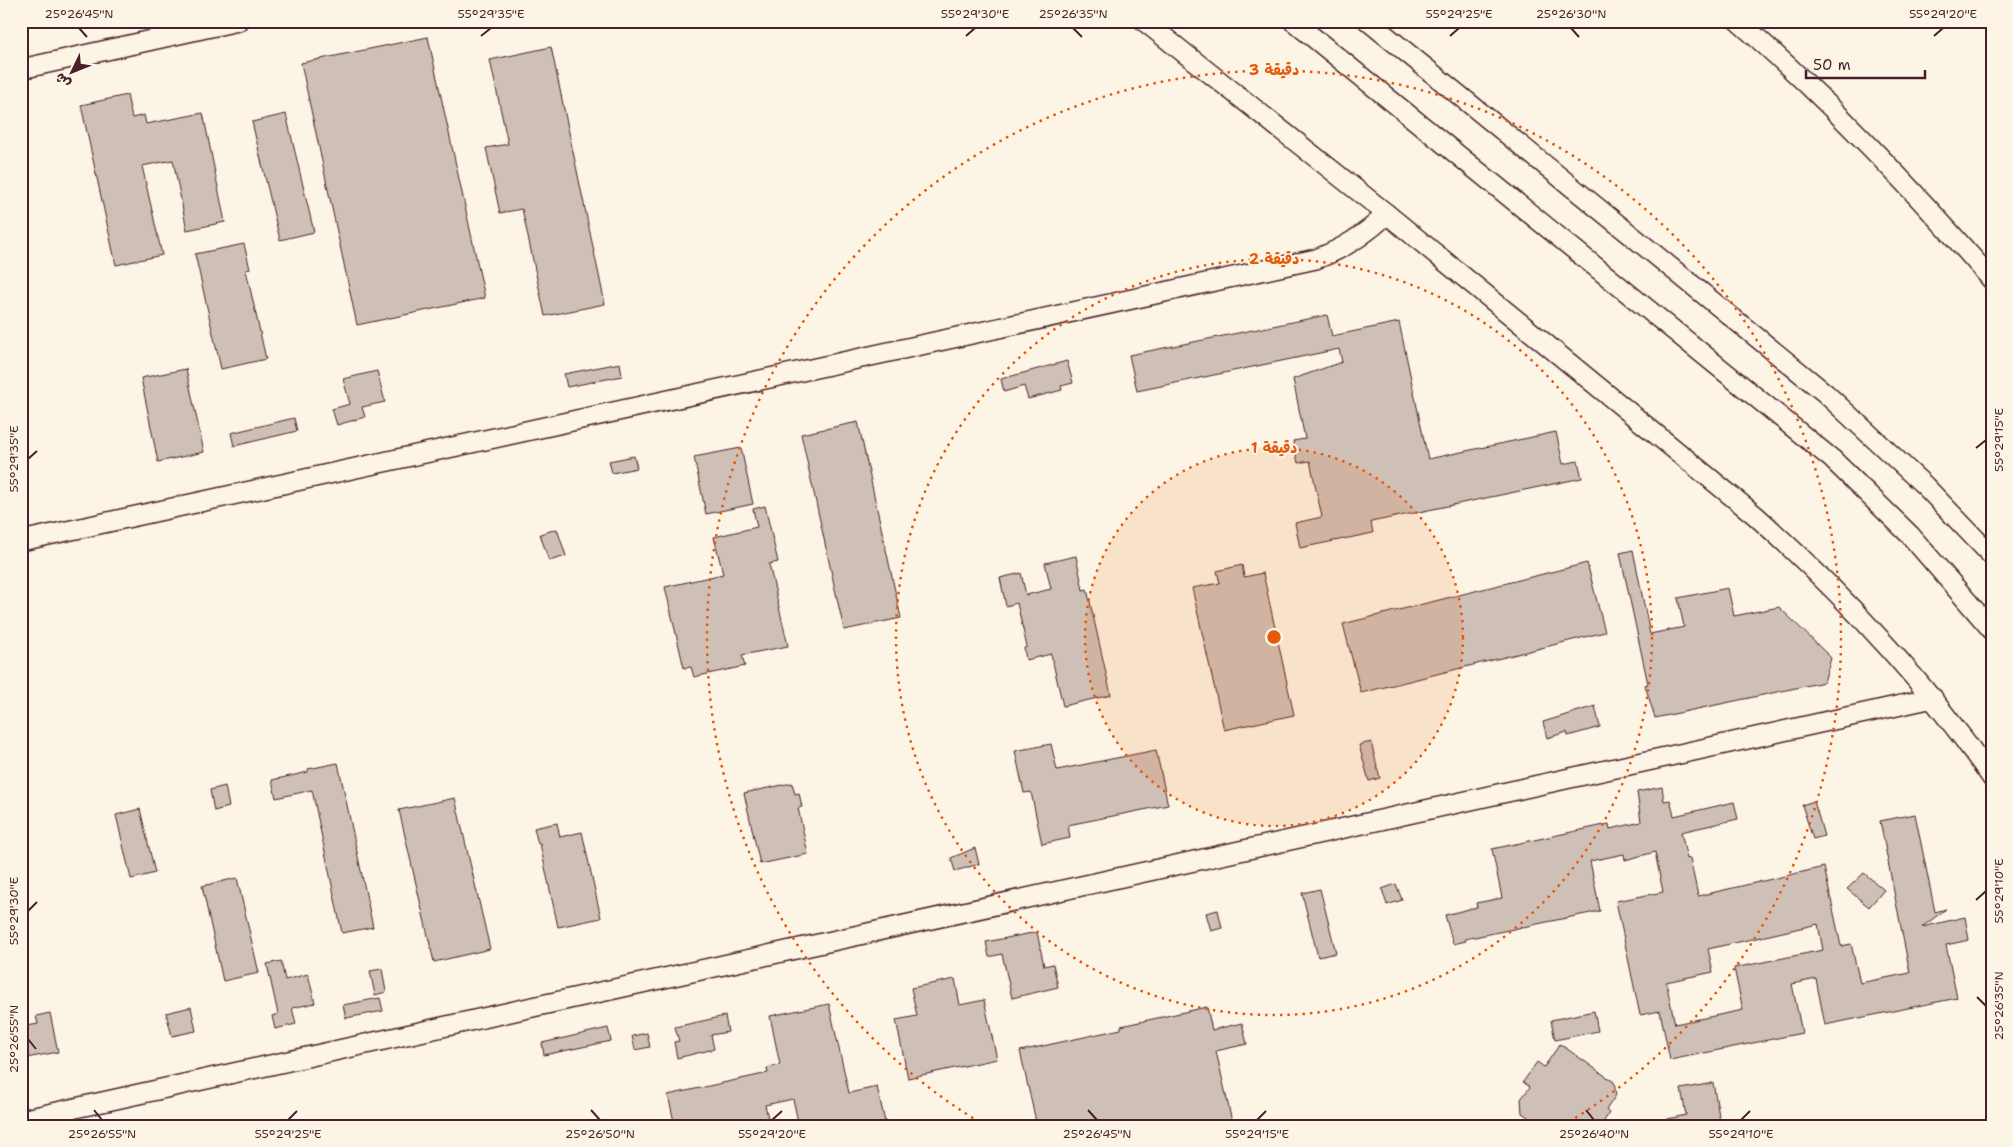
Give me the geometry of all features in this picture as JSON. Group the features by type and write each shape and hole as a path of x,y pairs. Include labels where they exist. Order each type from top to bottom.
{"street":[{"path":"21,69 238,21"},
{"path":"1144,21 1388,214 1769,528 1849,603 1933,698 1992,778"},
{"path":"1293,21 1832,459 1910,535 1992,630"},
{"path":"1368,21 1825,393 1925,486 1992,556"},
{"path":"1738,21 1860,136 1941,222 1992,280"},
{"path":"21,541 1316,259 1355,241 1388,214"},
{"path":"21,1120 1933,698"}],"building":[{"path":"428,37 485,298 357,325 301,63"},
{"path":"551,47 605,304 545,316 522,209 500,213 486,148 508,144 490,60"},
{"path":"127,95 132,118 144,115 146,124 203,113 225,222 187,230 173,160 142,166 162,255 116,265 81,105"},
{"path":"286,114 314,232 280,240 252,122"},
{"path":"244,244 250,269 246,270 266,359 221,369 195,254"},
{"path":"1327,315 1332,336 1399,322 1428,459 1556,432 1563,464 1578,461 1582,478 1371,522 1373,533 1300,548 1295,523 1322,517 1310,461 1298,463 1293,441 1305,439 1293,379 1342,362 1339,349 1137,391 1129,355"},
{"path":"1067,361 1073,383 1061,386 1062,390 1028,399 1024,386 1004,392 1001,379"},
{"path":"620,363 622,376 567,387 564,374"},
{"path":"186,369 204,452 158,462 141,378"},
{"path":"377,371 385,402 362,407 365,417 337,425 332,409 350,404 343,379"},
{"path":"294,418 297,431 234,446 231,433"},
{"path":"858,422 901,618 844,630 801,434"},
{"path":"741,448 753,504 706,514 694,457"},
{"path":"634,456 637,468 612,473 609,461"},
{"path":"765,506 778,562 769,564 788,646 742,655 745,666 694,677 691,667 684,668 665,587 723,574 714,537 757,527 753,509"},
{"path":"557,529 566,556 549,561 540,534"},
{"path":"1633,550 1650,634 1684,627 1678,598 1728,588 1734,616 1779,607 1831,658 1824,682 1655,718 1645,685 1648,684 1620,553"},
{"path":"1076,556 1083,590 1087,589 1111,695 1063,706 1051,654 1026,660 1024,648 1027,647 1017,603 1006,606 1000,578 1021,573 1026,595 1051,589 1045,563"},
{"path":"1587,563 1605,632 1361,693 1343,624"},
{"path":"1242,565 1244,577 1263,573 1294,715 1224,730 1192,588 1220,583 1217,571"},
{"path":"1595,706 1600,727 1568,736 1567,732 1547,738 1543,722"},
{"path":"1371,742 1380,778 1369,781 1359,745"},
{"path":"1051,744 1057,770 1156,750 1168,805 1068,825 1070,838 1042,844 1031,792 1024,793 1015,751"},
{"path":"338,763 373,927 342,933 312,790 276,798 272,780 308,772 308,769"},
{"path":"792,783 795,794 799,793 802,807 798,808 808,854 760,864 744,793"},
{"path":"225,786 229,807 214,811 210,790"},
{"path":"1662,787 1664,801 1670,800 1674,816 1734,802 1738,819 1681,832 1687,859 1690,858 1698,896 1824,867 1841,946 1851,944 1860,983 1910,973 1880,821 1915,814 1935,912 1946,909 1922,927 1965,917 1969,940 1946,945 1957,998 1825,1025 1816,979 1792,984 1802,1033 1670,1060 1660,1011 1640,1015 1616,901 1663,892 1655,852 1625,860 1624,854 1590,861 1600,911 1465,939 1466,941 1453,944 1445,915 1477,907 1476,903 1502,898 1492,849 1609,824 1610,829 1641,822 1637,792","holes":["1818,924 1823,950 1734,968 1743,1010 1675,1024 1666,982 1713,972 1708,949"]},
{"path":"455,798 490,949 434,962 399,810"},
{"path":"1814,801 1824,836 1813,839 1802,805"},
{"path":"140,809 155,873 131,879 116,815"},
{"path":"557,823 560,837 582,832 601,918 558,927 540,844 538,844 534,828"},
{"path":"975,848 979,864 955,871 951,858"},
{"path":"1864,873 1884,890 1869,907 1847,889"},
{"path":"237,878 259,973 223,981 202,886"},
{"path":"1396,884 1402,900 1387,905 1382,889"},
{"path":"1320,889 1336,953 1318,957 1302,893"},
{"path":"1218,910 1222,928 1211,931 1206,913"},
{"path":"1037,932 1044,966 1053,964 1058,987 1012,998 1002,954 989,957 986,942"},
{"path":"281,961 285,980 308,974 315,1003 292,1008 296,1024 275,1029 272,1016 278,1014 267,964"},
{"path":"382,969 386,992 375,995 370,971"},
{"path":"955,979 960,1005 984,1000 997,1059 908,1078 896,1020 917,1016 911,988"},
{"path":"380,998 383,1011 346,1018 343,1005"},
{"path":"829,1004 849,1093 877,1087 886,1126 799,1126 793,1099 765,1105 770,1126 675,1126 668,1095 768,1073 767,1068 780,1065 770,1016"},
{"path":"191,1007 196,1031 172,1036 166,1013"},
{"path":"1207,1007 1212,1030 1242,1023 1247,1044 1216,1051 1233,1126 1037,1126 1020,1051 1121,1029 1121,1026"},
{"path":"1594,1011 1598,1031 1555,1040 1551,1020"},
{"path":"50,1013 58,1052 21,1059 21,1027 38,1024 36,1016"},
{"path":"725,1016 728,1032 711,1035 714,1049 677,1058 674,1042 679,1041 675,1027"},
{"path":"608,1028 611,1041 544,1055 542,1043"},
{"path":"647,1033 650,1047 635,1050 632,1036"},
{"path":"1560,1044 1614,1082 1616,1095 1606,1110 1609,1113 1601,1126 1541,1126 1522,1113 1521,1099 1530,1087 1523,1082 1537,1062 1544,1067"},
{"path":"1713,1083 1721,1126 1663,1126 1663,1120 1686,1115 1681,1089"}]}
